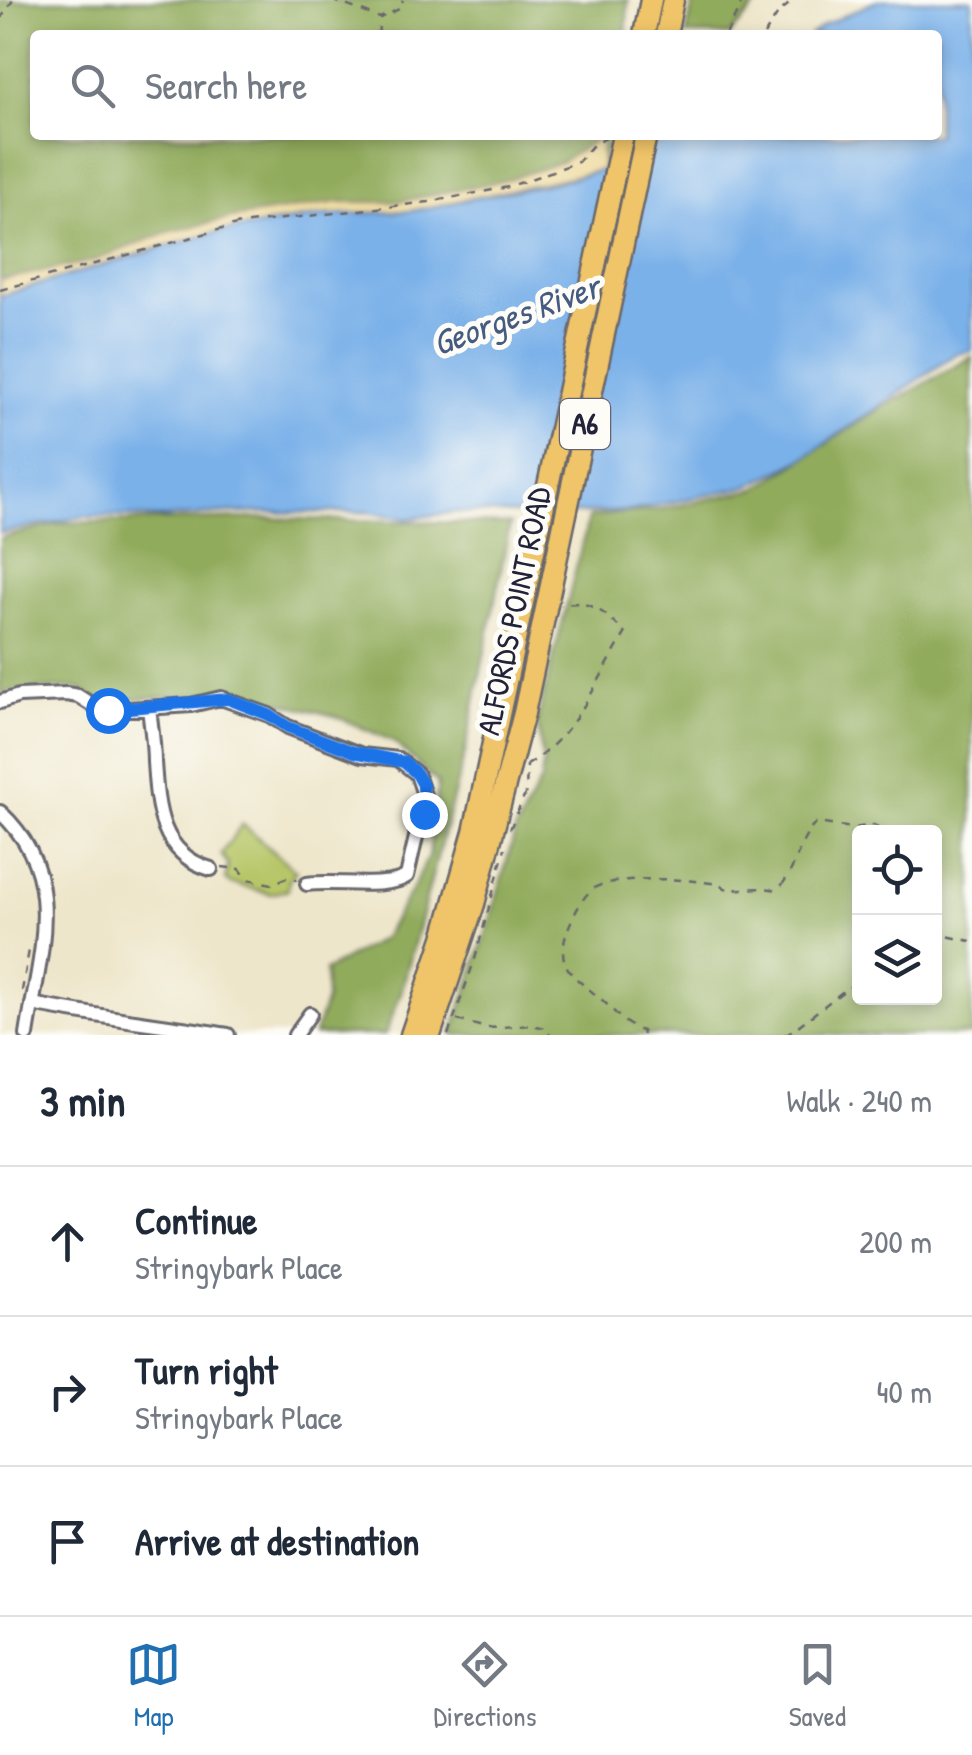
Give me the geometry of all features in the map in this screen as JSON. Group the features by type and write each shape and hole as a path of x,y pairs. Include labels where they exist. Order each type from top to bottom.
{"highway":[{"path":"645,30 651,0"},
{"path":"667,30 673,0"},
{"name":"ALFORDS POINT ROAD","path":"430,1035 474,904 501,761 502,708 622,140"},
{"name":"ALFORDS POINT ROAD","path":"411,1035 501,761 524,712 645,140"}],"street":[{"path":"0,702 19,696 66,694 102,709 191,705 211,698 228,699 362,755 398,759 417,774 425,790 425,804 408,876 385,885 330,880 307,884"},
{"path":"150,708 156,798 162,825 178,852 211,869"},
{"path":"0,812 26,843 43,886 45,918 26,1003 26,1035"},
{"path":"26,1003 228,1035"},
{"path":"294,1035 310,1014"}],"path":[{"path":"0,20 14,0"},
{"path":"332,0 380,18 399,9 402,0"},
{"path":"728,30 743,0"},
{"path":"767,30 779,12 794,0"},
{"path":"379,30 380,18"},
{"path":"0,290 240,224 428,202 508,187 578,162 603,140"},
{"path":"501,761 527,765 545,754 588,703 625,634 609,616 591,606 576,602 554,604"},
{"path":"643,1035 624,1025 604,1002 569,974 565,962 566,937 587,894 594,888 640,878 688,880 728,889 758,886 776,890 786,882 808,831 816,823 852,828"},
{"path":"448,1035 485,927 507,837"},
{"path":"211,869 240,868 247,879 272,884 286,878 307,884"},
{"path":"937,915 935,925 946,936 971,941"},
{"path":"942,938 946,936"},
{"path":"26,1003 30,942"},
{"path":"785,1035 808,1020 829,998 852,985"},
{"path":"453,1019 487,1028 532,1025 545,1028 550,1035"}],"green space":[{"path":"0,0 628,0 626,30 30,30 30,140 608,140 602,170 450,205 161,247 0,296"},
{"path":"694,0 761,0 734,30 687,30"},
{"path":"972,357 972,1035 452,1035 516,829 541,780 543,764 537,721 589,517 662,509 756,489 880,409"},
{"path":"256,518 510,524 465,753 401,993 385,1035 314,1035 326,1000 325,971 383,938 429,855 438,783 393,741 335,716 238,692 102,701 76,688 10,691 0,696 0,538 61,523"},
{"path":"242,824 296,871 288,890 271,894 225,879 228,865 221,854"}],"sand":[{"path":"595,140 601,140 602,170 412,211 326,215 269,223 161,247 0,296 0,280 93,261 168,232 337,202 397,202 506,180 561,162"}],"water":[{"name":"Georges River","path":"878,0 972,0 972,351 956,354 806,457 749,486 631,511 543,515 457,512 408,519 367,512 80,517 0,533 0,296 212,233 326,215 412,211 556,182 602,170 666,140 942,140 942,30 817,30"}],"route":[{"path":"108,710 228,699 354,752 404,762 413,768 423,785 424,814"}]}
